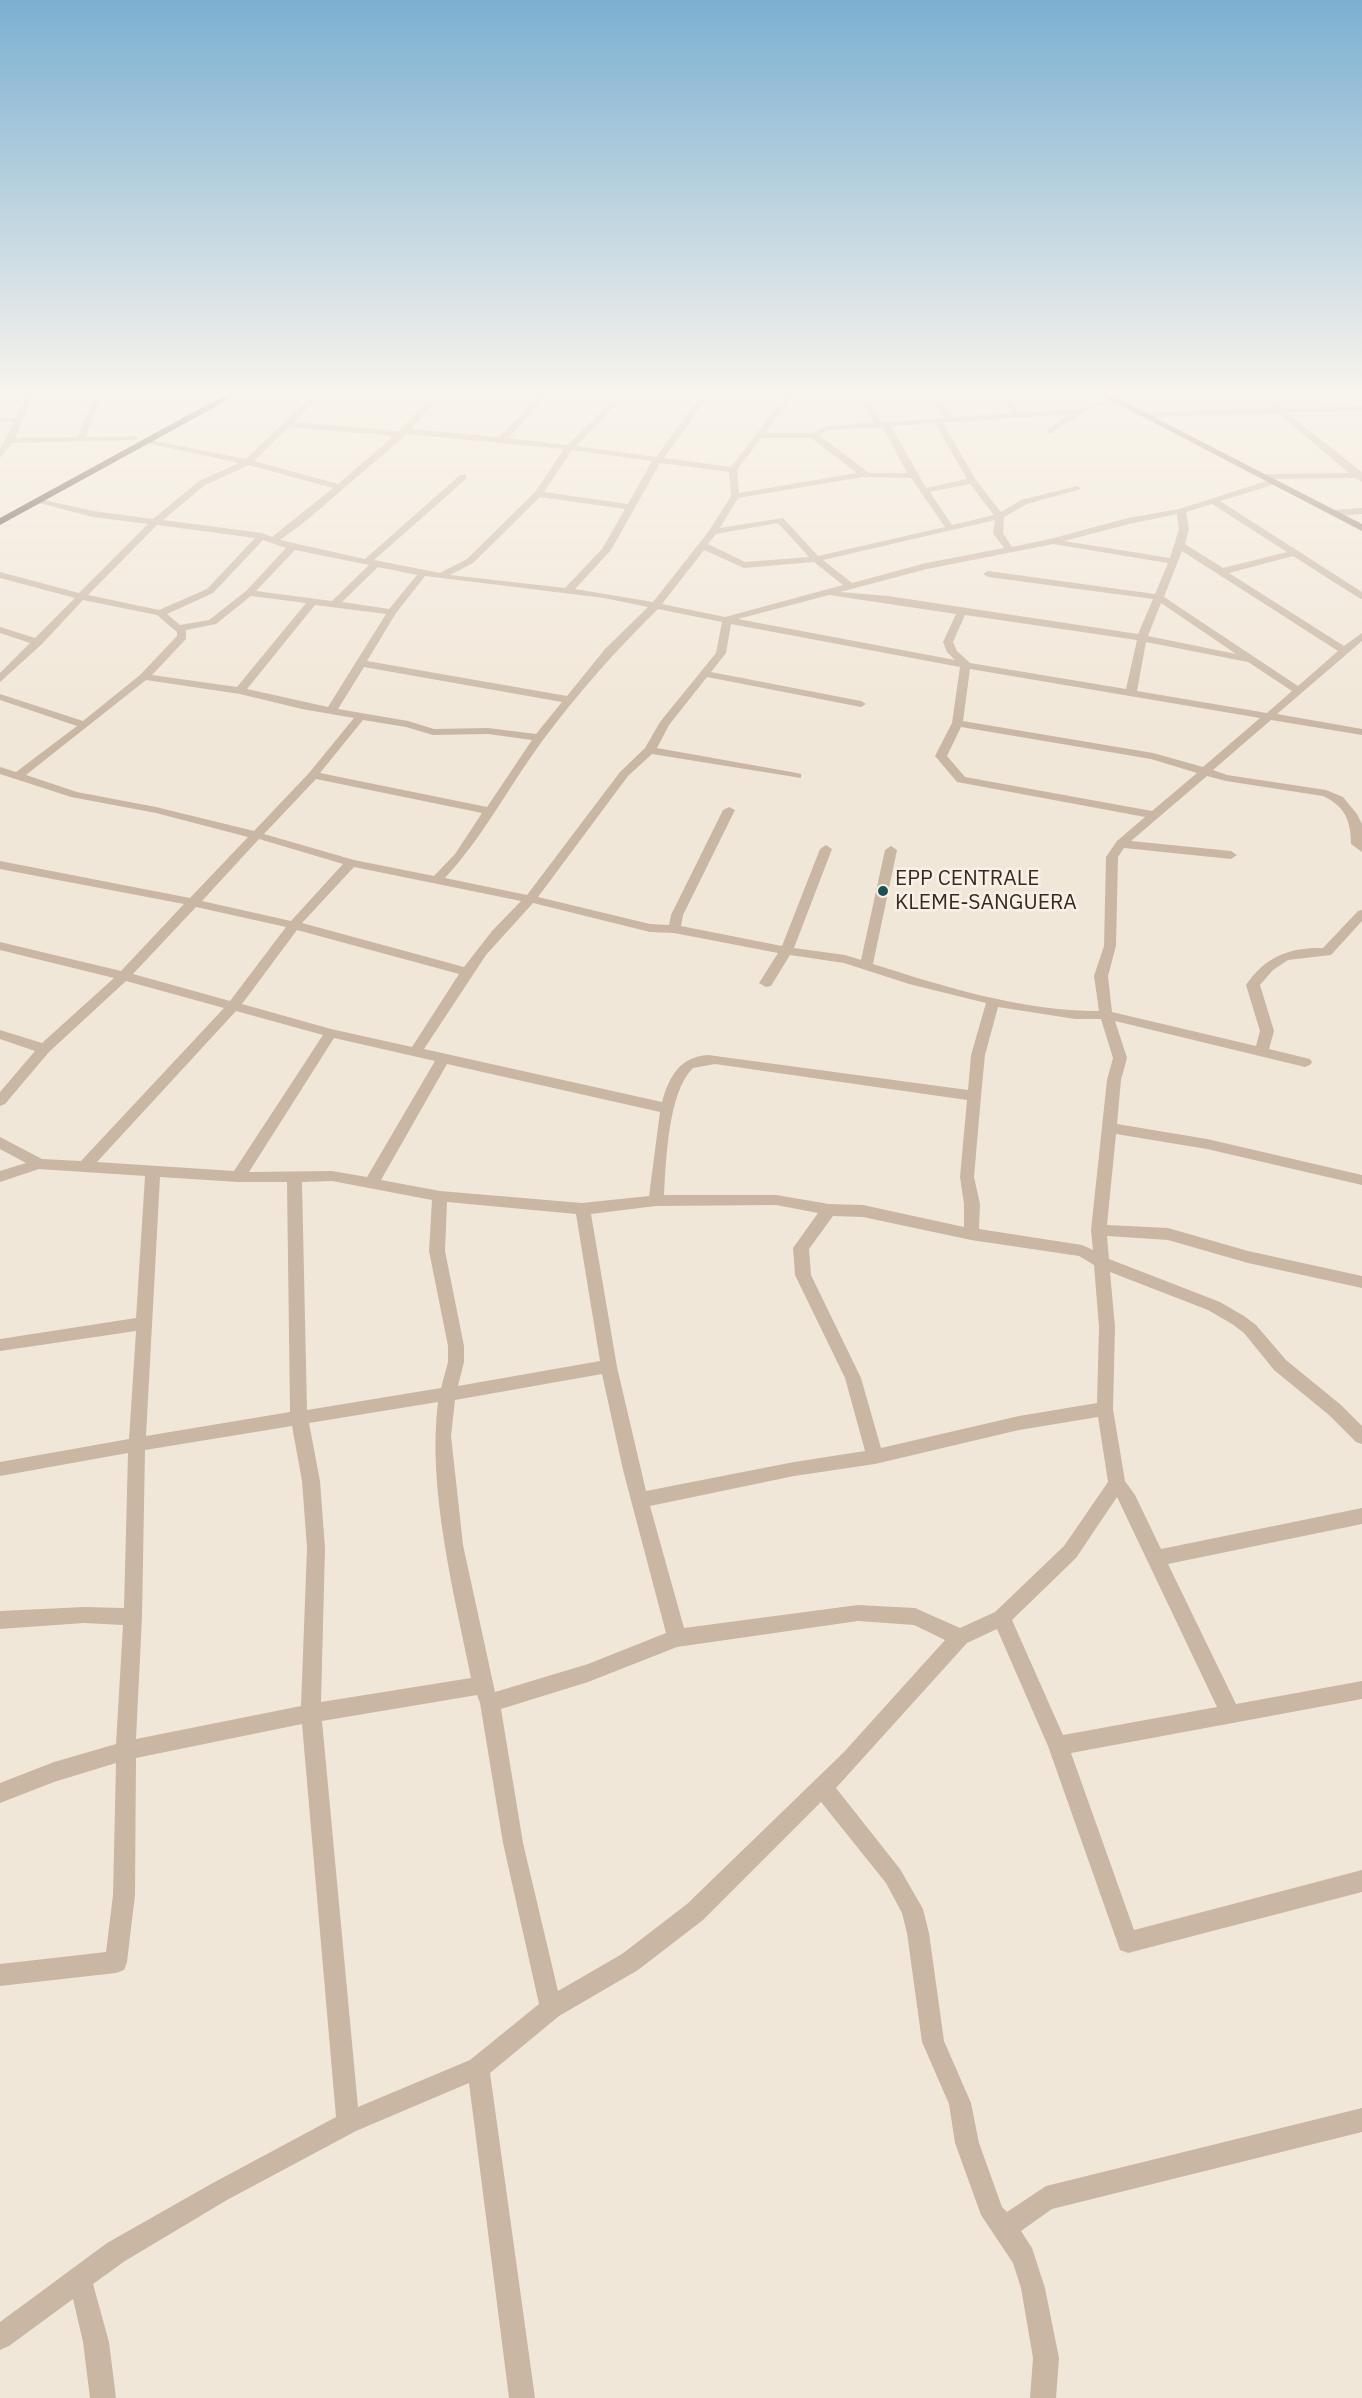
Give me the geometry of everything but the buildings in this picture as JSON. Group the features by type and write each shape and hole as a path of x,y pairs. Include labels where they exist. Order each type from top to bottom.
{"highway":[{"path":"0,522 34,503"}],"street":[{"path":"50,503 93,514 262,536 294,546 438,576 569,590 728,619 870,649 1362,732"},
{"path":"0,679 154,523 178,503"},
{"path":"273,541 321,503"},
{"path":"336,603 373,562 436,503"},
{"path":"438,576 470,561 529,503"},
{"path":"602,503 632,507"},
{"path":"569,590 606,550 634,503"},
{"path":"436,881 459,856 539,738 609,651 656,605 712,532 731,503"},
{"path":"932,503 950,528"},
{"path":"990,503 1000,516 998,533 1010,550"},
{"path":"702,545 744,565 816,559 1000,516 1022,503"},
{"path":"728,619 926,566 1051,542 1128,521 1181,511 1204,503"},
{"path":"1217,503 1362,596"},
{"path":"1315,503 1362,528"},
{"path":"1131,692 1142,638 1180,545 1184,529 1181,511"},
{"path":"1335,513 1362,511"},
{"path":"712,532 780,520 816,559 850,586"},
{"path":"160,613 210,591 262,536"},
{"path":"1051,542 1173,561"},
{"path":"1180,545 1224,571 1343,650"},
{"path":"178,628 212,622 249,593 294,546"},
{"path":"1224,571 1295,552"},
{"path":"331,711 392,612 423,573"},
{"path":"988,574 1158,597 1297,690"},
{"path":"0,575 82,597 160,613 178,628 182,637 144,677 17,776"},
{"path":"249,593 392,612"},
{"path":"824,593 888,599 1142,638 1252,660"},
{"path":"240,691 313,601"},
{"path":"962,612 948,642 952,652 966,664"},
{"path":"416,1051 467,972 514,914 530,899 624,774 650,750 664,723 686,694 706,674 724,646 728,619"},
{"path":"0,630 39,642"},
{"path":"1231,1715 1129,1500 1117,1483 1106,1409 1107,1327 1099,1230 1114,1080 1120,1058 1106,1015 1101,976 1110,946 1113,921 1112,857 1121,844 1343,650 1362,636"},
{"path":"361,663 570,700"},
{"path":"966,664 957,723 941,756 961,780 1154,816"},
{"path":"706,674 861,704"},
{"path":"144,677 240,691 360,717 408,724 433,732 488,731 539,738"},
{"path":"0,697 85,725"},
{"path":"0,1101 44,1048 123,976 194,903 313,775 360,717"},
{"path":"957,723 1153,756 1226,778 1326,793 1339,799 1353,816 1357,826 1357,844 1362,848"},
{"path":"650,750 796,776"},
{"path":"0,770 84,798 156,810 351,863 530,899 650,928 674,929 786,951 845,959 993,1001 1075,1015 1106,1015 1305,1062"},
{"path":"313,775 490,811"},
{"path":"674,929 677,915 729,810"},
{"path":"1121,844 1231,855"},
{"path":"766,983 786,951 826,849"},
{"path":"866,965 891,850"},
{"path":"84,1167 232,1008 294,925 351,863"},
{"path":"0,865 294,925 467,972"},
{"path":"1262,1052 1268,1031 1253,985 1264,969 1287,954 1304,950 1326,952 1362,914"},
{"path":"0,946 123,976 232,1008 331,1033 666,1108"},
{"path":"971,1234 972,1204 968,1178 974,1096 978,1055 993,1001"},
{"path":"238,1177 331,1033"},
{"path":"0,1034 44,1048"},
{"path":"372,1182 444,1057"},
{"path":"656,1201 666,1108 683,1068 695,1061 715,1059 974,1096"},
{"path":"1110,1128 1208,1144 1362,1180"},
{"path":"0,1142 39,1164"},
{"path":"1,1175 39,1164 238,1177 332,1176 440,1196 582,1209 656,1201 776,1200 829,1210 863,1211 971,1234 1082,1251 1101,1262 1188,1295 1238,1320 1250,1329 1280,1365 1335,1410 1362,1437"},
{"path":"0,1975 23,1970 116,1962 124,1895 126,1749 133,1617 137,1443 153,1173"},
{"path":"294,1175 299,1417 310,1481 316,1548 311,1713 348,2123"},
{"path":"440,1196 437,1251 456,1346 456,1362 447,1396 442,1436 454,1545 486,1694 513,1843 551,2008"},
{"path":"582,1209 589,1239 608,1366 640,1500 677,1638"},
{"path":"829,1210 801,1248 803,1275 853,1378 875,1457"},
{"path":"1099,1230 1168,1234 1248,1257 1362,1282"},
{"path":"0,1346 144,1323"},
{"path":"0,1469 137,1443 447,1396 608,1366"},
{"path":"640,1500 794,1469 875,1457 1019,1423 1106,1409"},
{"path":"0,2337 116,2252 348,2123 478,2068 551,2008 630,1962 695,1912 851,1759 960,1637 1002,1618 1070,1552 1117,1483"},
{"path":"1157,1558 1362,1516"},
{"path":"0,1793 35,1777 126,1749 311,1713 486,1694 588,1673 677,1638 858,1613 915,1617 960,1637"},
{"path":"0,1620 84,1615 133,1617"},
{"path":"1002,1618 1058,1746 1128,1942 1362,1881"},
{"path":"1058,1746 1362,1690"},
{"path":"821,1788 838,1804 893,1876 912,1910 918,1933 933,2042 960,2103 967,2144 993,2215 1005,2228 1023,2257 1033,2288 1046,2358 1043,2398"},
{"path":"478,2068 522,2398"},
{"path":"1005,2228 1046,2198 1362,2120"},
{"path":"80,2278 96,2342 103,2398"}],"place":[{"name":"EPP CENTRALE KLEME-SANGUERA","path":"883,891"}]}
